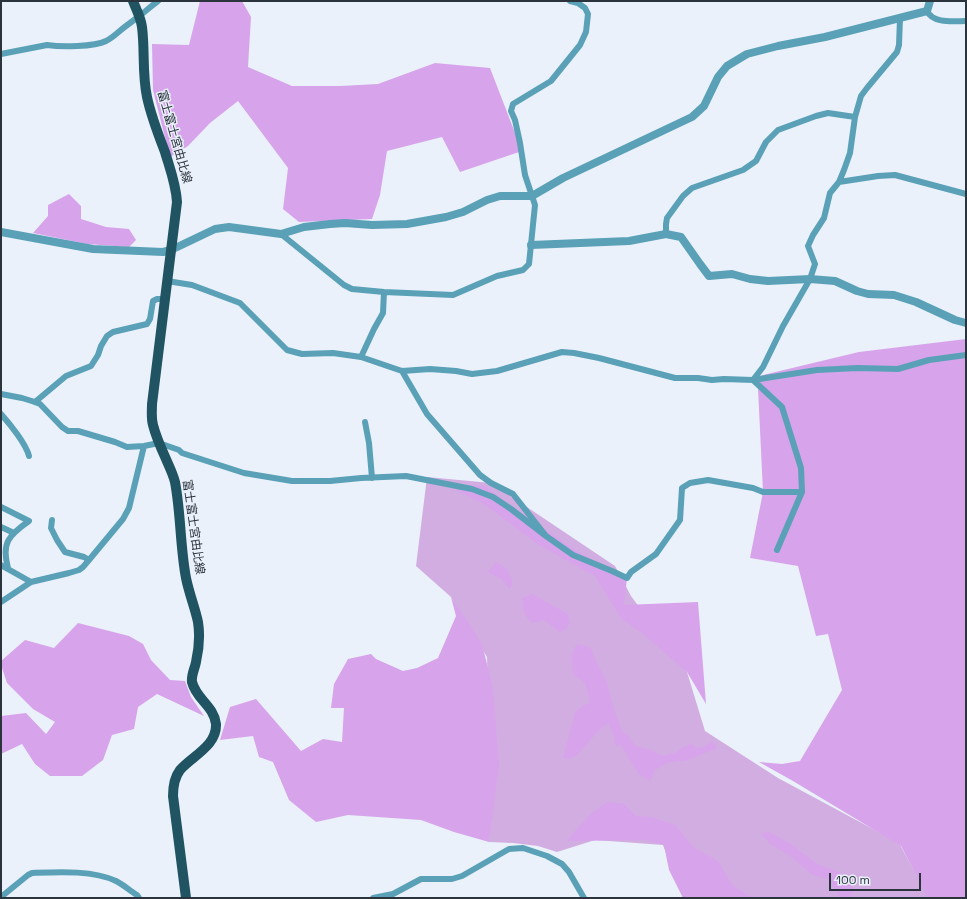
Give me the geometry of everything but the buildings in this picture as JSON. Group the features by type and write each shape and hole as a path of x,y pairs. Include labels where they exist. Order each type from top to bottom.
{"main road":[{"name":"富士富士宮由比線","path":"133,1 142,26 144,77 147,97 153,119 173,175 177,202 152,404 153,424 174,480 179,510 186,579 198,623 198,648 192,682 196,692 211,710 215,718 216,725 216,732 209,743 180,770 173,787 186,898"}],"street":[{"path":"1,54 47,45 91,45 107,41 158,1"},
{"path":"281,234 344,285 352,289 452,295 497,276 523,270 528,264 535,205 525,175 515,120 511,111 513,104 551,81 580,45 586,32 588,14 586,8 578,3 570,1"},
{"path":"930,1 927,11 929,16 941,21 966,22"},
{"path":"1,232 93,249 163,252 171,250 215,229 229,227 281,234 304,227 345,223 372,225 407,224 446,218 463,212 486,200 500,196 532,196 563,178 692,117 704,106 718,77 727,66 747,54 778,46 825,37 927,11"},
{"path":"753,380 763,367 783,326 810,279 815,264 808,246 824,218 830,193 844,170 850,153 855,117 861,96 897,52 899,45 900,18"},
{"path":"666,234 667,218 683,196 692,188 744,170 756,160 766,142 778,130 828,113 855,117"},
{"path":"838,182 895,175 966,194"},
{"path":"531,245 629,241 666,234 681,237 709,276 732,274 750,279 810,279 835,281 868,294 894,295 916,302 966,323"},
{"path":"167,281 192,285 240,302 287,350 302,354 333,353 361,357 402,371 430,369 472,374 497,371 562,352 599,358 675,378 753,380 817,370 858,368 898,369 929,360 966,355"},
{"path":"361,357 383,313 384,292"},
{"path":"34,402 66,376 90,366 98,355 107,336 113,332 147,324 150,319 153,301 157,299 164,299"},
{"path":"402,371 426,414 480,475 512,494 546,536"},
{"path":"753,380 782,407 801,468 802,492 777,550"},
{"path":"1,394 22,398 40,404 62,427 68,431 78,431 115,442 127,448 159,443 179,450 182,453 244,473 292,481 330,481 406,476 472,489 493,497 573,555 627,578 631,572 656,554 680,520 682,488 690,483 708,480 753,488 763,492 802,492"},
{"path":"1,414 27,450 29,456"},
{"path":"365,422 369,443 372,478"},
{"path":"1,602 31,582 79,570 89,560 129,508 144,446"},
{"path":"1,507 29,521 17,529 10,537 6,545 8,568"},
{"path":"52,520 51,528 65,552 89,560"},
{"path":"1,527 14,533"},
{"path":"1,565 31,582"},
{"path":"372,898 393,894 421,879 452,879 462,876 509,849 523,848 547,856 562,864 569,872 584,898"},
{"path":"1,897 32,873 66,872 106,877 118,882 139,898"}],"shaded area":[{"path":"200,1 242,1 251,17 248,67 292,86 378,84 435,63 490,68 522,151 460,172 442,137 387,151 380,195 372,219 299,222 283,209 288,168 238,101 210,123 188,146 170,157 153,90 152,44 189,45"},
{"path":"69,194 81,206 81,219 106,227 129,229 136,240 129,247 87,244 33,233 48,216 48,205"},
{"path":"966,339 966,898 928,898 901,846 759,762 782,764 800,761 842,690 828,634 816,636 798,566 750,558 763,492 758,388 753,380 763,375 859,352"},
{"path":"427,477 491,483 615,566 631,596 687,672 705,731 778,778 899,843 929,898 683,898 663,845 595,840 557,852 538,846 489,842 491,780 487,657 451,597 416,566"},
{"path":"460,485 485,486 575,550 627,578 624,605 698,602 706,704 687,672 643,634 621,618 595,576 539,545 484,504 456,490"},
{"path":"496,562 506,568 513,581 510,589 501,579 488,572"},
{"path":"532,594 568,614 570,622 566,629 560,632 544,620 532,623 524,614 522,598"},
{"path":"451,597 482,644 493,688 499,765 489,842 454,832 421,820 348,815 316,822 289,800 273,762 259,757 253,736 220,740 230,707 256,699 301,751 323,739 342,742 344,708 331,708 334,684 348,659 371,654 376,659 403,671 417,668 438,658 456,616"},
{"path":"78,623 129,636 143,644 151,660 170,680 185,681 191,697 204,716 157,694 138,707 134,729 112,735 103,760 82,776 50,776 35,764 22,744 1,754 1,716 26,713 46,734 55,722 33,709 7,683 1,661 25,640 54,648"},
{"path":"577,644 590,647 599,668 606,679 615,713 622,731 628,736 635,746 652,750 662,756 675,753 683,747 691,744 698,748 713,741 717,748 688,760 667,763 655,770 650,781 639,774 620,744 616,747 614,736 608,723 599,730 576,756 567,759 563,758 575,713 582,706 590,703 585,683 573,674 571,655"},
{"path":"607,802 624,804 636,816 651,817 675,825 694,848 718,861 732,885 749,896 757,898 683,898 669,870 664,845 647,840 567,841 596,810"},
{"path":"769,832 791,844 817,864 837,871 850,880 854,891 849,898 840,898 828,879 813,875 789,855 770,844 761,833"}]}
